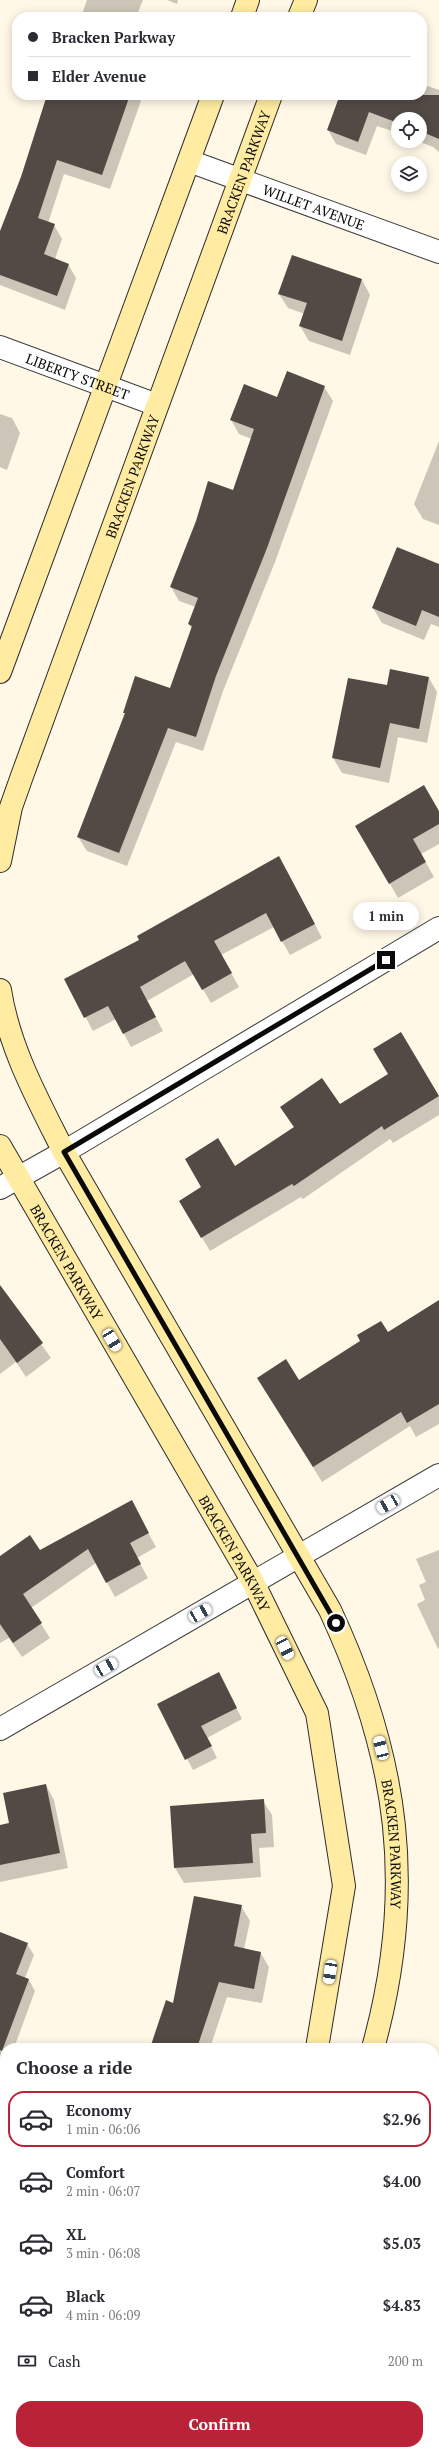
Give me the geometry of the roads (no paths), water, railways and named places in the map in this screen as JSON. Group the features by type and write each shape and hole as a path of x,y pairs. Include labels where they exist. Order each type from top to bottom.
{"street":[{"path":"244,12 248,0"},
{"path":"302,12 306,0"},
{"path":"0,672 211,100"},
{"name":"BRACKEN PARKWAY","path":"0,861 11,807 269,100"},
{"name":"WILLET AVENUE","path":"188,161 439,252"},
{"name":"LIBERTY STREET","path":"0,347 157,405"},
{"path":"9,1183 64,1152 439,928"},
{"name":"BRACKEN PARKWAY","path":"0,990 4,1014 16,1052 30,1086 64,1152 330,1610 348,1649 376,1726 390,1791 394,1818 397,1886 394,1937 385,2005 374,2043"},
{"name":"BRACKEN PARKWAY","path":"0,1146 9,1183 253,1582 317,1713 344,1886 317,2043"},
{"path":"0,1729 439,1475"}]}
